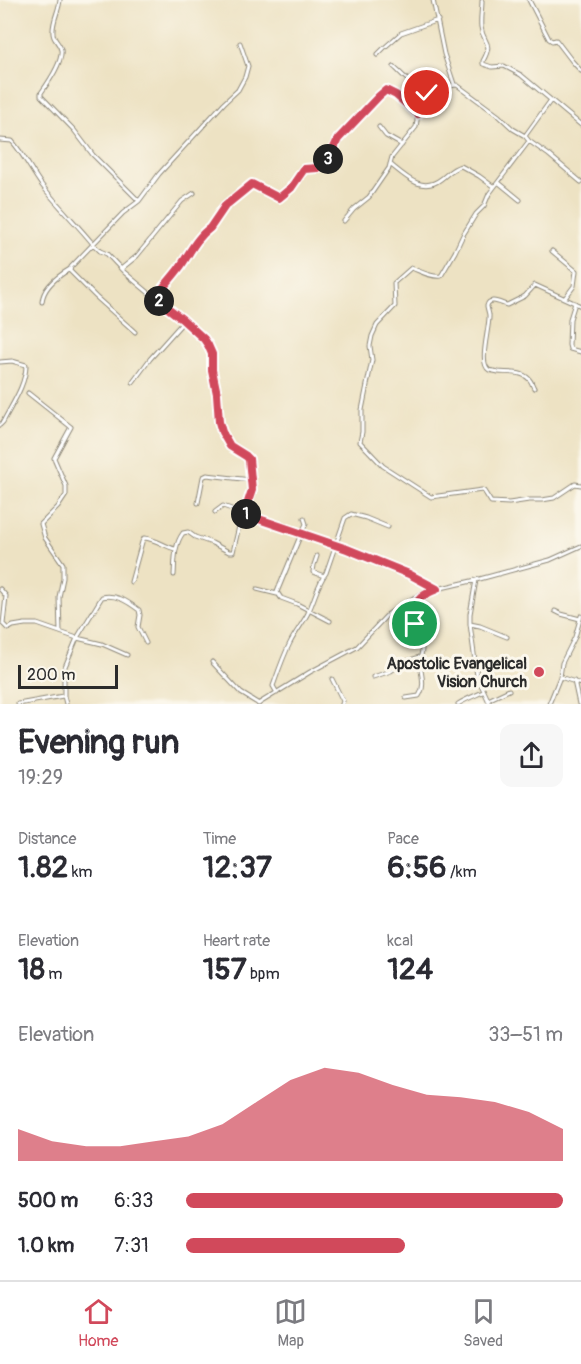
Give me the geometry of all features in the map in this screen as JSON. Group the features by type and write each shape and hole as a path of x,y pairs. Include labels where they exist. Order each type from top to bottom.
{"street":[{"path":"60,0 53,33 61,53 55,71 41,96 74,130 93,155 139,201"},
{"path":"434,0 444,54 454,84 525,136 581,182"},
{"path":"529,0 549,39 556,40 581,71"},
{"path":"482,1 481,29 488,47 483,64 492,67 504,66 521,75 581,124"},
{"path":"377,55 401,33 438,20"},
{"path":"42,302 42,295 55,279 70,269 123,213 139,201 159,174 238,90 248,66 240,43"},
{"path":"394,67 423,92 433,94"},
{"path":"344,221 369,197 389,168 392,157 416,128 418,114 433,94 454,84"},
{"path":"155,298 225,206 252,184 279,198 291,188 304,169 322,166 338,139 386,90 396,95 418,114"},
{"path":"525,136 551,100"},
{"path":"379,127 386,136 402,145"},
{"path":"0,140 10,140 15,144 43,186 100,252 107,254 121,269 184,321 204,339 211,351 219,422 227,443 249,459 252,490 240,522 233,552 188,532 183,533 176,549 174,575"},
{"path":"529,141 489,194 441,276 433,276 411,267 394,283 395,306 377,325 372,336 370,346 372,360 362,410 360,442 383,465 431,497 482,490 491,502 508,504 554,498 575,484 581,485"},
{"path":"390,164 419,185 435,183 443,179 450,170 461,166 494,187"},
{"path":"498,182 520,200"},
{"path":"121,269 136,256 182,201 194,193"},
{"path":"552,251 579,270 574,286 565,298"},
{"path":"70,269 96,297 135,332"},
{"path":"534,388 529,379 522,375 492,371 486,366 484,356 489,316 487,306 492,301 507,305 525,296 535,285 581,306"},
{"path":"575,303 570,319 570,349 581,352"},
{"path":"133,382 184,321"},
{"path":"0,362 12,361 26,365 25,378 0,425"},
{"path":"28,393 71,427 54,458 66,486 66,495 41,524 45,538 63,564 59,597 60,632"},
{"path":"198,503 203,477 207,475 251,480"},
{"path":"215,512 224,506 335,545 409,574 437,589"},
{"path":"277,693 273,686 286,650 310,610 327,573 345,518 351,514 388,527"},
{"path":"277,594 306,524 304,518"},
{"path":"131,582 144,538 176,549"},
{"path":"212,662 241,693 258,704 357,647 388,614 406,602 437,589 550,560 581,546"},
{"path":"317,556 314,572 324,576"},
{"path":"476,580 470,624 477,676 489,702 509,690"},
{"path":"0,589 6,596 3,624 8,629 13,626 37,624 102,644 127,655"},
{"path":"257,589 277,594 330,621"},
{"path":"406,698 419,696 422,692 420,657 422,650 415,624 415,609 416,603 426,593"},
{"path":"66,704 64,669 77,638 102,597 121,598 139,610 138,627 146,643"},
{"path":"549,704 580,618 555,611"},
{"path":"470,624 507,637"},
{"path":"373,677 420,657"},
{"path":"560,676 581,684"},
{"path":"332,679 343,701 342,704"},
{"path":"574,681 579,704"},
{"path":"458,704 483,692"},
{"path":"18,704 64,696"}],"place":[{"name":"Apostolic Evangelical Vision Church","path":"539,672"}],"route":[{"path":"415,624 416,603 426,593 437,589 409,574 347,549 244,514 252,490 249,459 230,446 222,432 217,410 211,351 204,339 176,313 155,298 225,206 244,190 252,184 279,198 291,188 304,169 318,168 326,163 338,139 386,90 396,95 418,114 433,94 427,93"}]}
